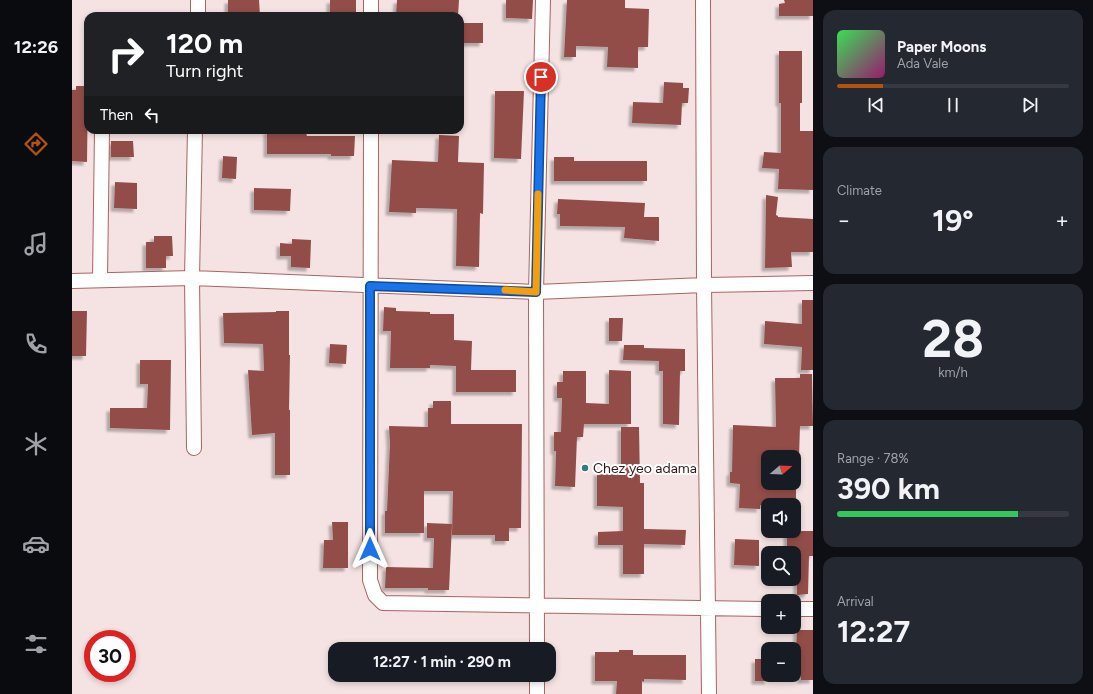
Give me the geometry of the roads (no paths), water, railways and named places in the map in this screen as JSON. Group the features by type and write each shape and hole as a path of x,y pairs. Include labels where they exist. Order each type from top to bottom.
{"street":[{"path":"198,0 198,12"},
{"path":"371,12 372,0"},
{"path":"537,642 536,292 543,0"},
{"path":"703,0 704,285 709,694"},
{"path":"100,280 102,134"},
{"path":"194,448 192,278 195,134"},
{"path":"371,134 370,580 375,594 383,603 761,609"},
{"path":"72,281 192,278 536,292 704,285 813,283"},
{"path":"801,609 813,609"},
{"path":"537,682 537,694"}],"place":[{"name":"Chez yeo adama","path":"585,468"}]}
